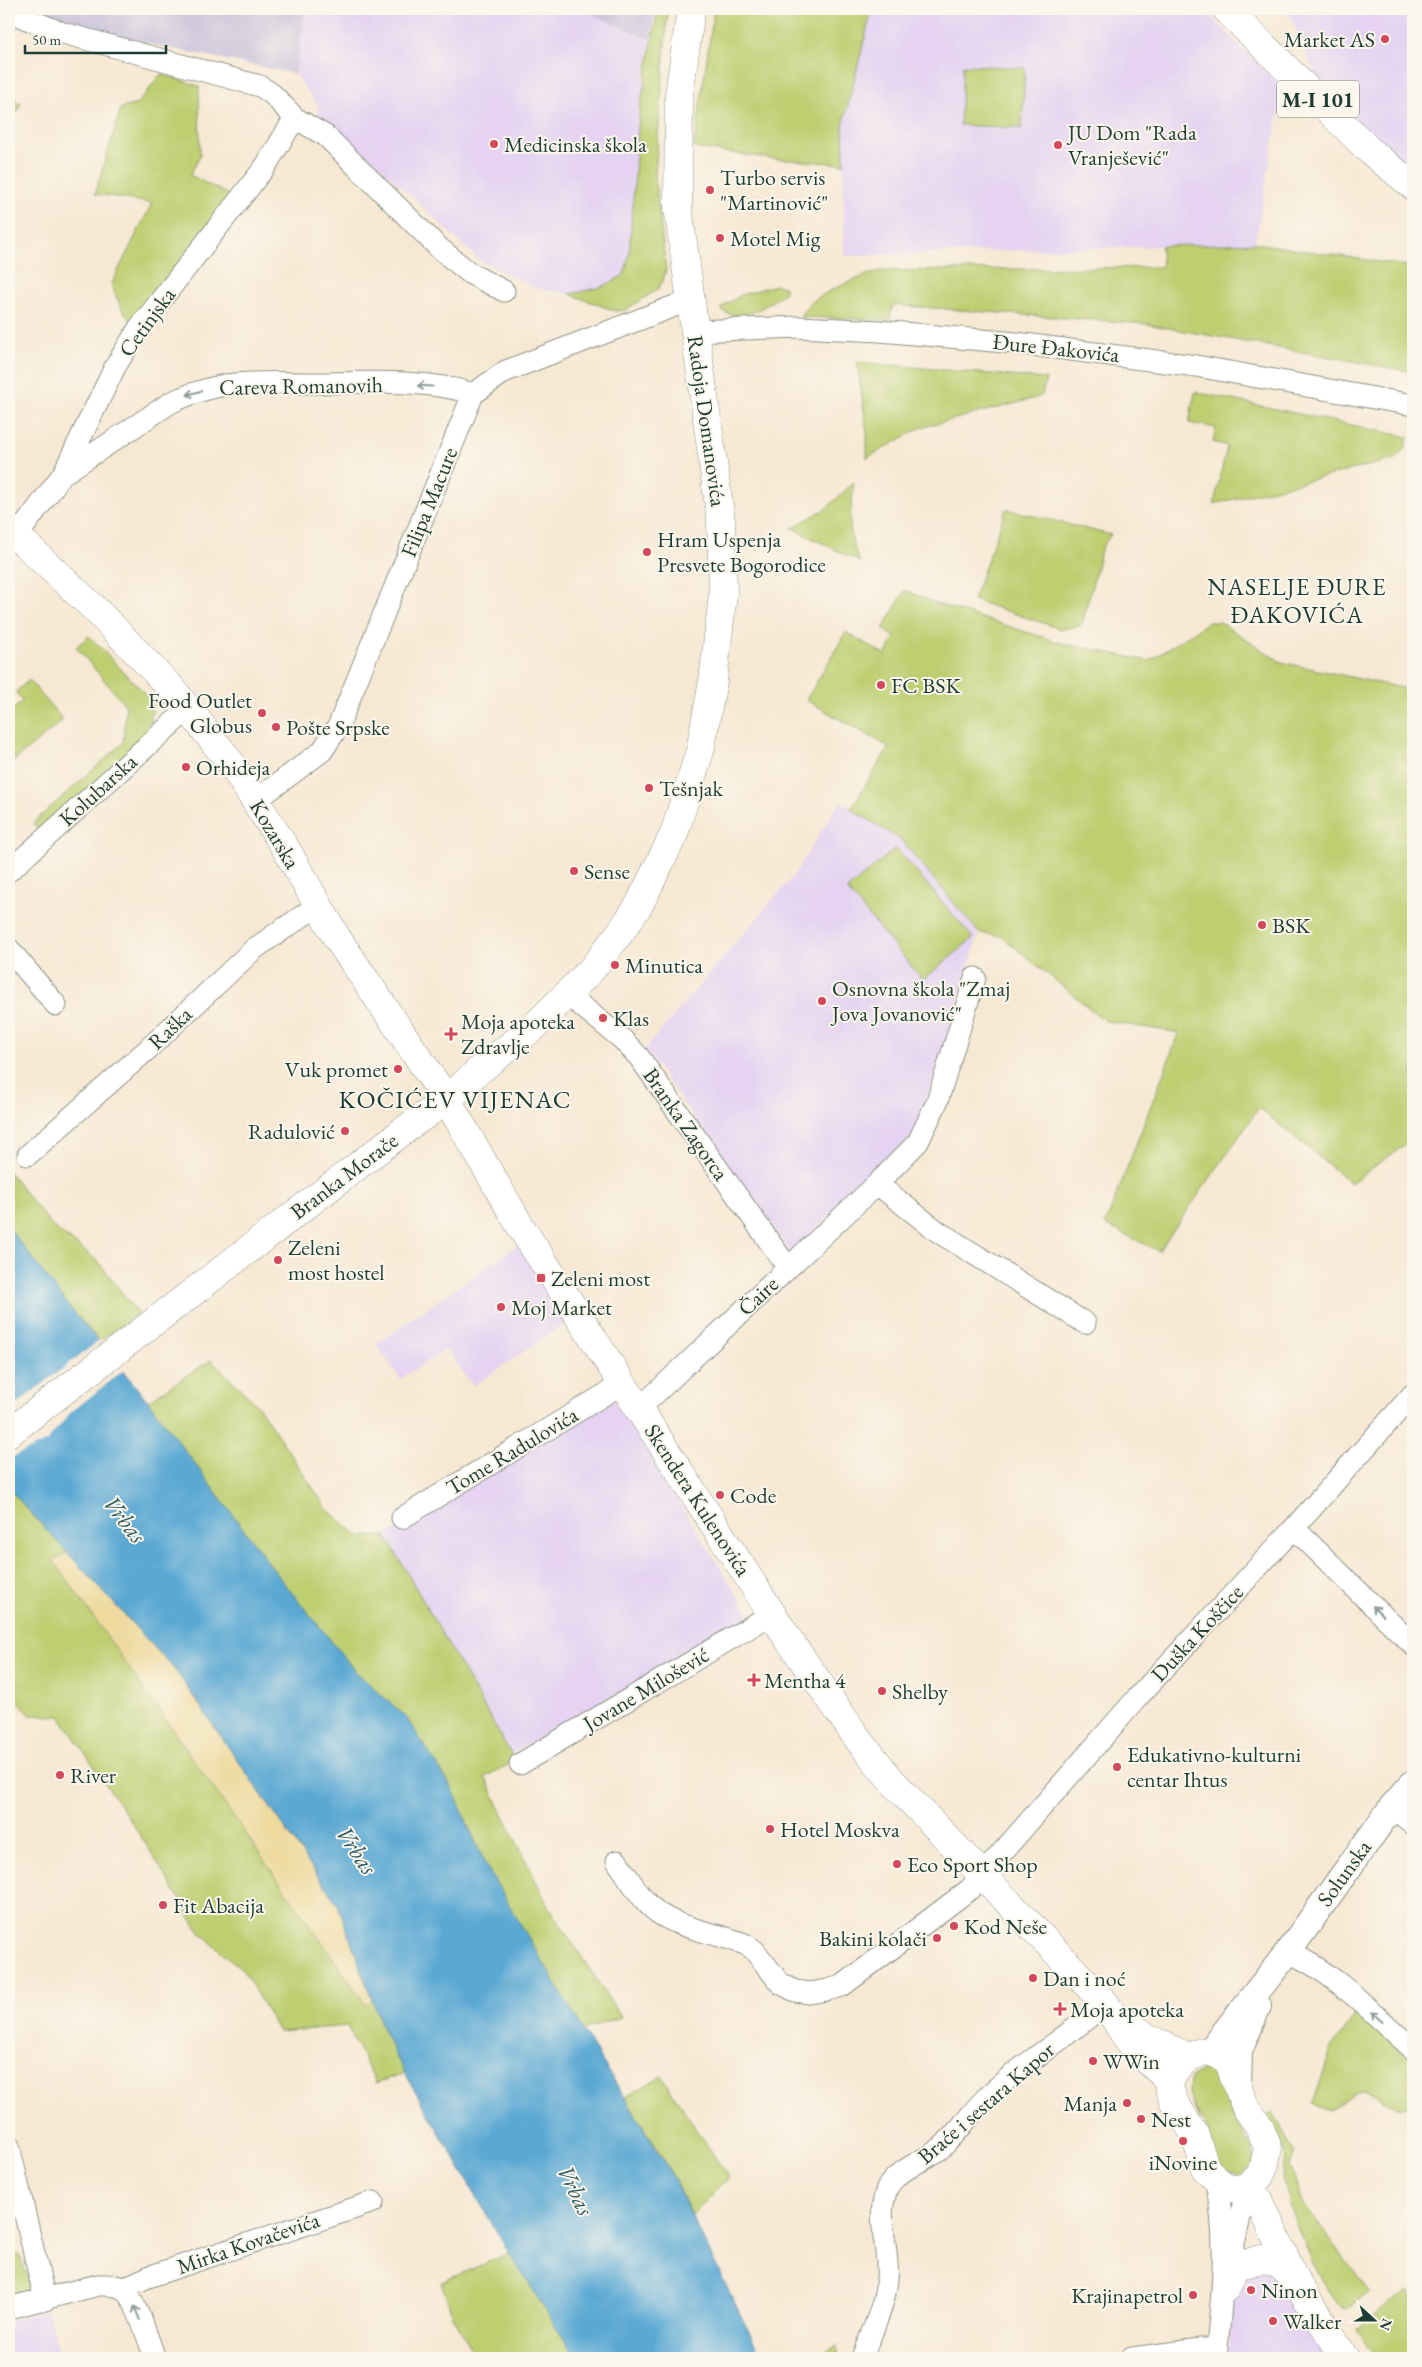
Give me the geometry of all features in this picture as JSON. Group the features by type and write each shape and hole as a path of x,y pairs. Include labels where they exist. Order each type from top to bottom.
{"main road":[{"name":"Radoja Domanovića","path":"447,1100 476,1073 528,1032 568,994 592,969 622,930 639,905 674,834 686,802 700,751 707,715 723,594 721,521 678,207 677,172 680,94 691,9"},
{"name":"M-I 101","path":"1226,9 1370,151 1413,186"},
{"name":"Kozarska","path":"13,532 97,611 173,690 231,763 317,906 447,1100"},
{"name":"Branka Morače","path":"9,1433 415,1122 447,1100"},
{"name":"Skendera Kulenovića","path":"447,1100 522,1229 638,1409 829,1699 892,1781 1107,2006 1148,2038 1199,2054 1228,2060 1245,2106 1266,2140 1273,2190 1303,2290"},
{"name":"Skendera Kulenovića","path":"1107,2006 1136,2050 1170,2081"},
{"path":"1199,2054 1170,2081 1169,2087 1174,2102 1194,2133 1203,2163 1215,2178 1230,2187 1247,2187 1260,2176 1267,2157"},
{"path":"1247,2187 1260,2202 1303,2290 1346,2358"},
{"path":"1226,2288 1241,2265 1261,2259 1277,2262 1303,2290"}],"street":[{"path":"9,12 63,33 246,81 272,94 295,118 326,136 439,248 471,274 504,291"},
{"name":"Cetinjska","path":"13,532 63,474 115,367 139,328 265,167 295,118"},
{"path":"473,394 506,370 690,300"},
{"name":"Đure Đakovića","path":"695,331 799,327 880,331 1016,343 1164,361 1413,405"},
{"name":"Careva Romanovih","path":"63,474 170,403 189,394 210,388 246,384 382,383 448,387 473,394"},
{"name":"Filipa Macure","path":"255,800 322,750 338,727 473,394"},
{"name":"Kolubarska","path":"9,871 188,708"},
{"name":"Raška","path":"28,1155 148,1049 254,949 317,906"},
{"path":"9,949 56,1005"},
{"name":"Čaire","path":"638,1409 877,1184 918,1142 937,1102 975,978"},
{"name":"Branka Zagorca","path":"568,994 622,1039 639,1057 788,1268"},
{"path":"877,1184 937,1231 1085,1324"},
{"name":"Tome Radulovića","path":"402,1518 622,1384"},
{"name":"Duška Koščice","path":"982,1874 1138,1697 1294,1528 1413,1394"},
{"path":"1294,1528 1413,1646"},
{"name":"Jovane Milošević","path":"520,1764 772,1614"},
{"name":"Solunska","path":"1199,2054 1282,1959 1392,1807 1413,1783"},
{"path":"1392,1807 1413,1824"},
{"path":"617,1861 646,1903 667,1919 747,1945 754,1950 780,1983 795,1991 810,1993 842,1986 970,1889 982,1874"},
{"path":"1282,1959 1306,1960 1329,1976 1413,2049"},
{"name":"Solunska","path":"1238,2086 1237,2066 1244,2037 1282,1959"},
{"name":"Braće i sestara Kapor","path":"862,2358 885,2297 888,2266 881,2220 888,2186 897,2177 939,2149 988,2095 1018,2070 1107,2006"},
{"path":"9,2146 45,2300"},
{"path":"1215,2178 1222,2222 1219,2326"},
{"path":"1132,2358 1200,2349 1216,2354 1226,2288 1247,2187"},
{"name":"Mirka Kovačevića","path":"9,2308 98,2285 112,2285 124,2288 157,2274 373,2202"},
{"path":"124,2288 132,2301 155,2358"}],"shaded area":[{"path":"30,9 306,9 295,74 86,31"},
{"name":"Medicinska škola","path":"306,9 580,9 651,40 639,114 629,256 624,275 602,287 570,294 539,289 479,260 373,160 320,122 317,104 295,74"},
{"path":"580,9 656,9 651,40"},
{"name":"JU Dom \"Rada Vranješević\"","path":"872,9 1204,9 1288,94 1279,111 1255,243 844,256 843,126"},
{"path":"1287,9 1413,9 1413,177 1306,81 1314,71"},
{"name":"Osnovna škola \"Zmaj Jova Jovanović\"","path":"840,801 901,840 979,933 950,1031 915,1134 791,1253 645,1049 794,875"},
{"path":"520,1243 570,1320 473,1386 446,1349 400,1379 376,1344"},
{"path":"611,1395 752,1618 510,1755 386,1536"},
{"path":"1249,2270 1276,2272 1332,2358 1226,2358 1233,2289"},
{"path":"47,2310 61,2358 9,2358 9,2320"}],"green space":[{"path":"658,9 668,9 655,176 666,270 663,281 657,290 625,310 615,311 570,294 602,287 624,275 629,256 639,114"},
{"path":"714,9 872,9 843,125 844,164 776,159 694,148"},
{"path":"963,65 1025,68 1022,128 960,125"},
{"path":"161,74 199,86 200,156 190,175 233,197 134,325 122,309 111,285 152,203 95,194 121,108 137,104"},
{"path":"9,97 21,104 9,126"},
{"path":"1255,243 1413,267 1413,372 1146,324 893,305 890,320 801,317 804,310 822,295 848,282 881,271 1162,267 1161,246"},
{"path":"775,285 785,287 785,292 755,311 738,315 722,310 722,307 741,295"},
{"path":"857,362 1046,379 1042,395 1036,398 920,428 867,458 867,433"},
{"path":"1195,392 1408,437 1405,449 1395,459 1214,504 1227,446 1213,442 1216,428 1189,423"},
{"path":"854,482 850,523 852,541 860,562 792,528 827,508"},
{"path":"1006,509 1111,535 1102,547 1083,621 1079,626 1061,629 973,600"},
{"path":"905,590 937,604 1065,644 1149,661 1209,622 1220,622 1281,662 1406,689 1413,705 1413,1139 1351,1183 1259,1108 1159,1251 1105,1225 1179,1033 1105,1021 1001,936 979,933 901,840 851,809 889,747 806,700 846,632 885,655 895,637 883,629"},
{"path":"89,636 153,702 150,733 41,832 33,823 123,743 126,706 76,647"},
{"path":"29,680 63,720 9,765 9,713 22,702 16,692"},
{"path":"896,848 973,938 923,980 847,890"},
{"path":"9,1172 52,1226 99,1262 138,1314 99,1341 71,1309 9,1228"},
{"path":"211,1360 259,1407 327,1509 358,1536 386,1536 515,1761 485,1777 548,1906 621,2017 583,2030 485,1864 452,1788 406,1718 357,1673 280,1578 148,1401"},
{"path":"9,1489 175,1670 338,1905 385,2035 405,2073 376,2083 347,2026 279,2032 243,1970 201,1934 144,1841 60,1716 30,1715 9,1689"},
{"path":"1358,2011 1413,2061 1413,2101 1407,2106 1396,2107 1367,2091 1358,2092 1329,2111 1313,2104 1332,2047"},
{"path":"1205,2069 1216,2072 1223,2079 1233,2116 1253,2150 1253,2164 1239,2177 1221,2171 1207,2129 1195,2108 1200,2122 1188,2092 1191,2077"},
{"path":"661,2076 729,2178 692,2215 667,2165 625,2097"},
{"path":"1272,2111 1295,2153 1289,2165 1304,2205 1370,2293 1346,2309 1328,2291 1300,2233 1284,2185 1284,2148 1279,2136 1266,2117"},
{"path":"510,2253 576,2358 476,2358 452,2314 441,2282"},
{"path":"19,2254 35,2296 9,2301 9,2262"},
{"path":"1408,2290 1413,2297 1413,2358 1376,2358 1356,2329"},
{"path":"837,2345 837,2358 811,2358"}],"sand":[{"path":"69,1552 175,1670 338,1905 372,2000 366,2005 53,1560"}],"water":[{"name":"Vrbas","path":"9,1228 71,1309 148,1401 280,1578 357,1673 406,1717 452,1788 485,1864 583,2030 667,2166 762,2358 576,2358 509,2253 385,2035 338,1905 175,1670 9,1489"}],"pier":[{"path":"101,1339 124,1370 71,1412 47,1441 9,1459 9,1410"}],"place":[{"name":"Market AS","path":"1385,39"},
{"name":"Medicinska škola","path":"494,144"},
{"name":"JU Dom \"Rada Vranješević\"","path":"1058,145"},
{"name":"Turbo servis \"Martinović\"","path":"710,190"},
{"name":"Motel Mig","path":"720,238"},
{"name":"Hram Uspenja Presvete Bogorodice","path":"647,552"},
{"name":"FC BSK","path":"881,685"},
{"name":"Food Outlet Globus","path":"262,713"},
{"name":"Pošte Srpske","path":"276,727"},
{"name":"Orhideja","path":"186,767"},
{"name":"Tešnjak","path":"649,788"},
{"name":"Sense","path":"574,871"},
{"name":"BSK","path":"1262,925"},
{"name":"Minutica","path":"615,965"},
{"name":"Osnovna škola \"Zmaj Jova Jovanović\"","path":"822,1001"},
{"name":"Klas","path":"603,1018"},
{"name":"Moja apoteka Zdravlje","path":"451,1034"},
{"name":"Vuk promet","path":"398,1069"},
{"name":"Radulović","path":"345,1131"},
{"name":"Zeleni most hostel","path":"278,1260"},
{"name":"Zeleni most","path":"541,1278"},
{"name":"Moj Market","path":"501,1307"},
{"name":"Code","path":"720,1495"},
{"name":"Mentha 4","path":"754,1680"},
{"name":"Shelby","path":"882,1691"},
{"name":"Edukativno-kulturni centar Ihtus","path":"1117,1767"},
{"name":"River","path":"60,1775"},
{"name":"Hotel Moskva","path":"770,1829"},
{"name":"Eco Sport Shop","path":"897,1864"},
{"name":"Fit Abacija","path":"163,1905"},
{"name":"Kod Neše","path":"954,1926"},
{"name":"Bakini kolači","path":"937,1938"},
{"name":"Dan i noć","path":"1033,1978"},
{"name":"Moja apoteka","path":"1060,2009"},
{"name":"WWin","path":"1093,2061"},
{"name":"Manja","path":"1127,2103"},
{"name":"Nest","path":"1141,2119"},
{"name":"iNovine","path":"1183,2141"},
{"name":"Ninon","path":"1251,2290"},
{"name":"Krajinapetrol","path":"1193,2295"},
{"name":"Walker","path":"1273,2321"}],"district":[{"name":"NASELJE ĐURE ĐAKOVIĆA","path":"1297,600"},
{"name":"KOČIĆEV VIJENAC","path":"455,1099"}]}
